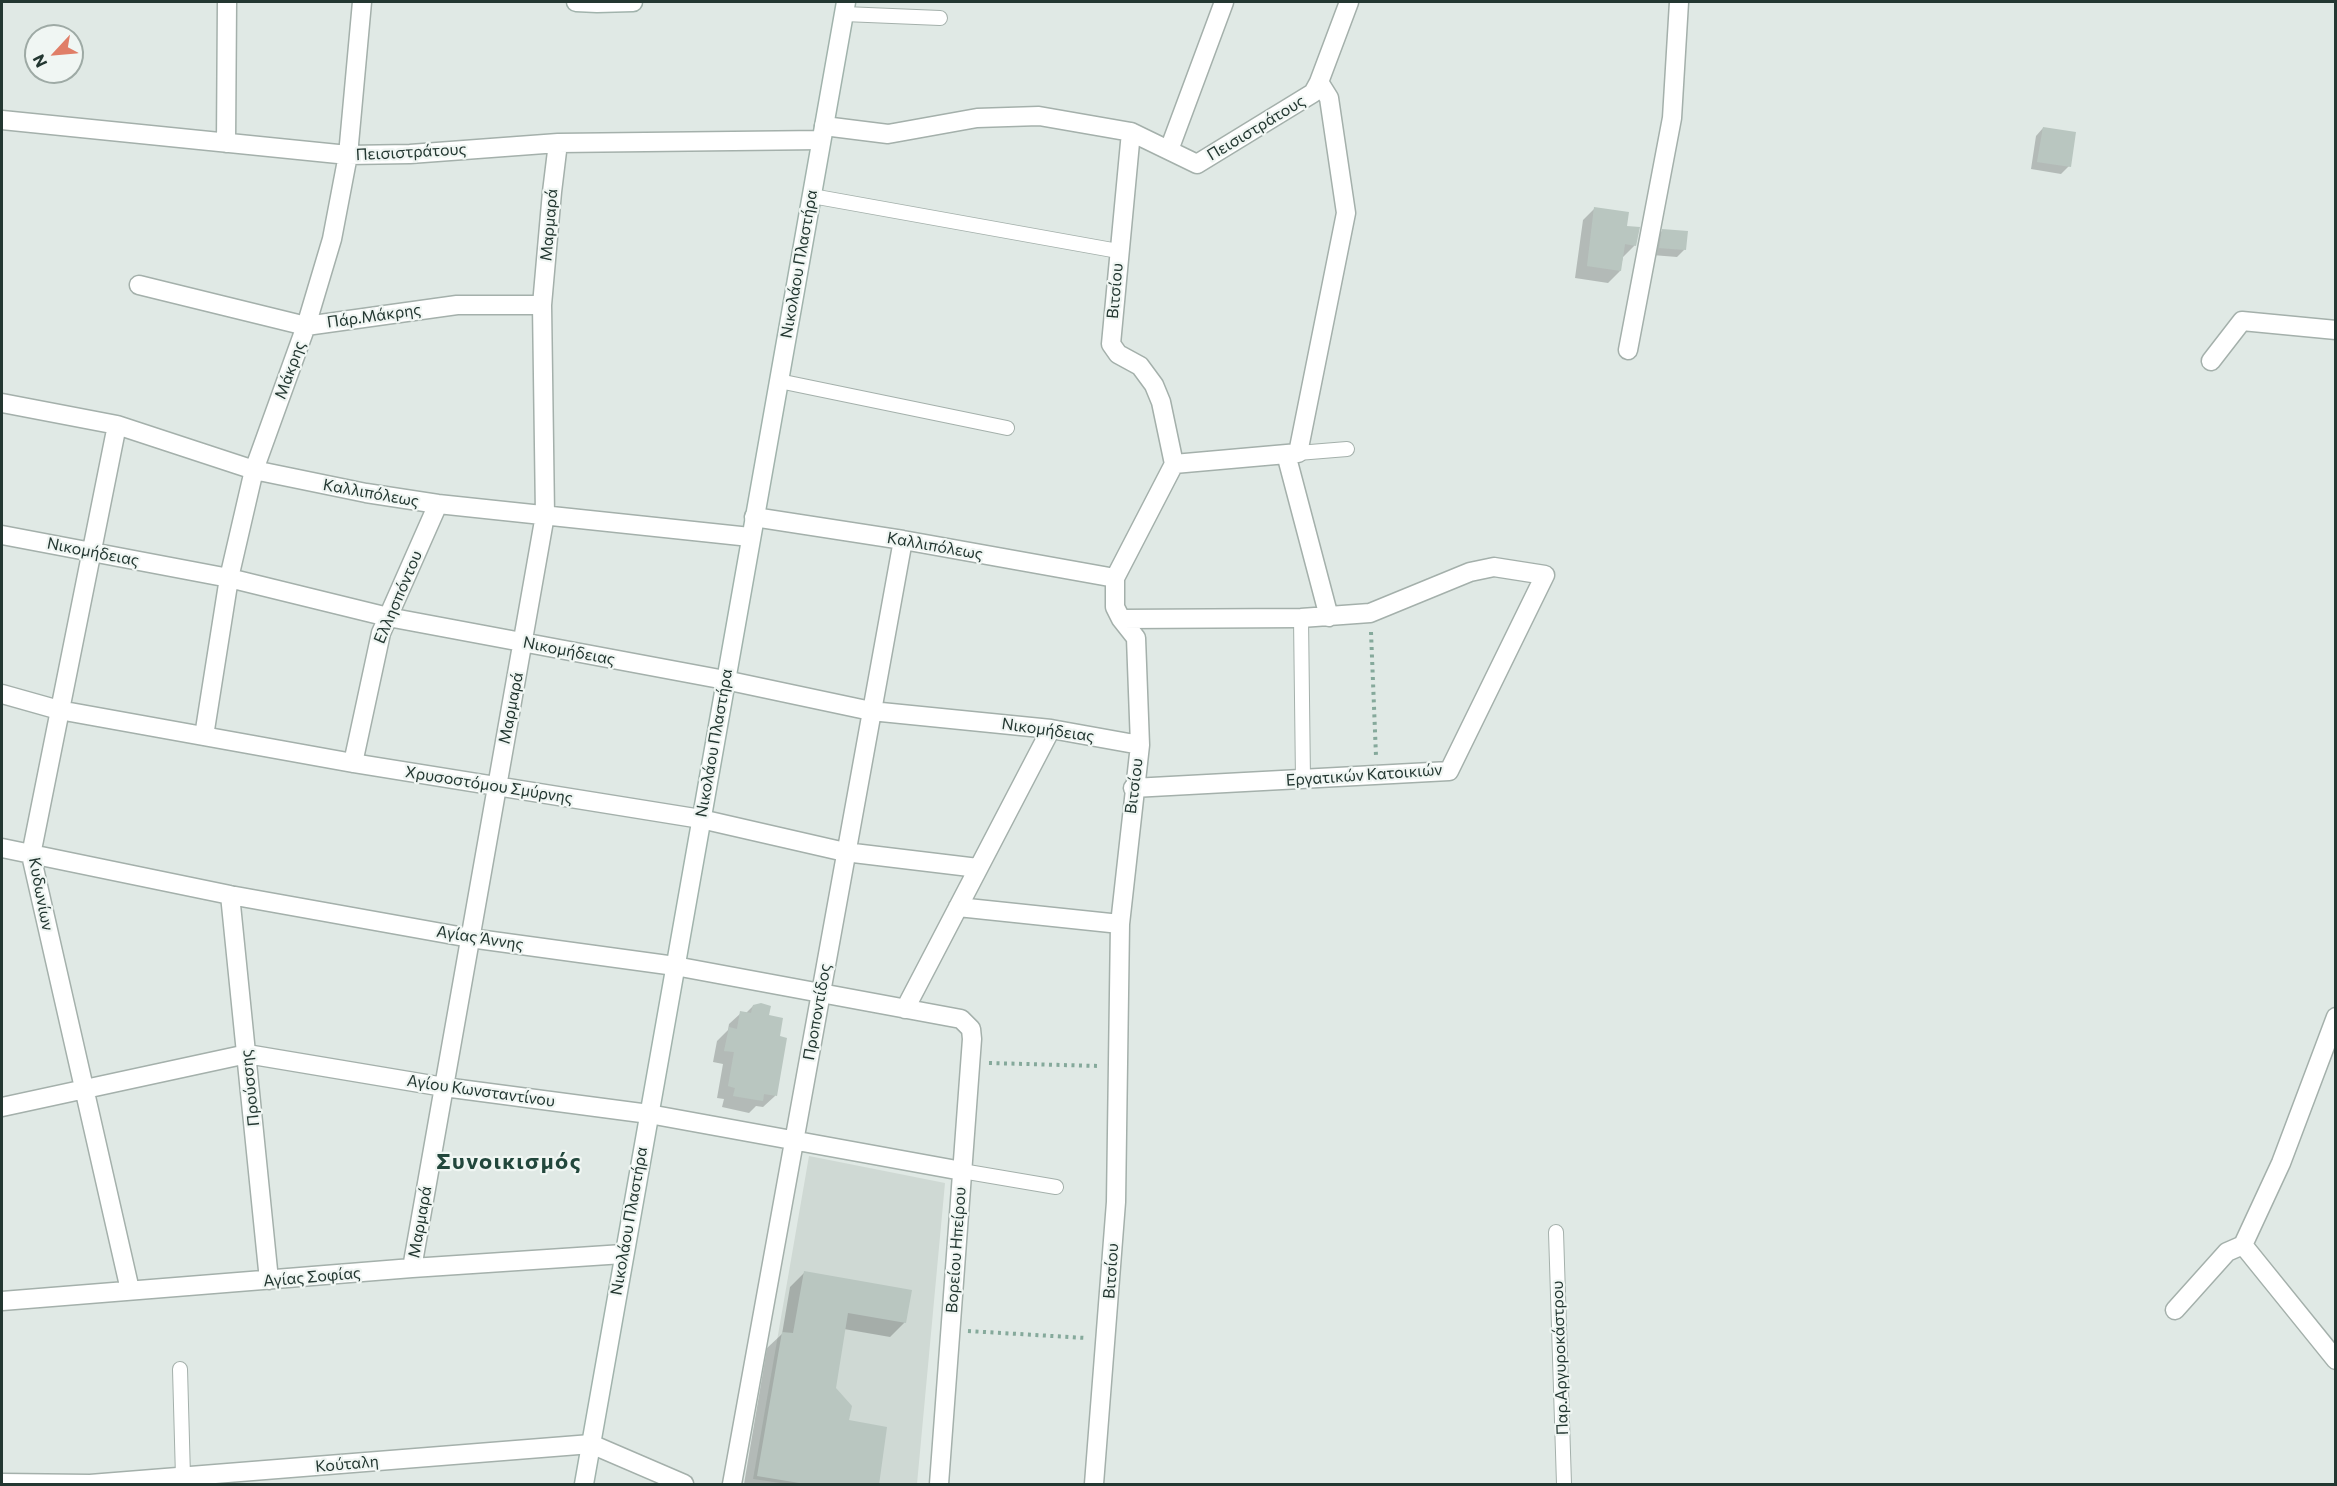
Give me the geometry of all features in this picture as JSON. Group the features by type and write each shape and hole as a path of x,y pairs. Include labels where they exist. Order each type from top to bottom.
{"street":[{"path":"226,143 227,2"},
{"name":"Μάκρης","path":"204,736 229,578 254,470 306,326 332,239 348,155 362,2"},
{"path":"576,2 633,2"},
{"path":"1169,150 1224,2"},
{"name":"Πεισιστράτους","path":"2,120 348,155 410,154 558,143 823,133 888,134 976,118 1039,116 1131,132 1197,164 1313,93 1350,2"},
{"path":"1628,350 1672,118 1679,2"},
{"name":"Νικολάου Πλαστήρα","path":"584,1485 845,8"},
{"path":"1319,82 1329,98 1346,213 1292,454 1329,617"},
{"name":"Βιτσίου","path":"1094,1485 1116,1202 1120,1066 1120,924 1133,788 1140,744 1136,638 1115,607 1115,578 1174,464 1161,402 1151,379 1140,366 1118,354 1111,344 1131,132"},
{"name":"Μαρμαρά","path":"412,1268 545,515 542,305 558,143"},
{"name":"Πάρ.Μάκρης","path":"139,285 306,326 457,305 542,305"},
{"path":"2211,361 2242,321 2336,330"},
{"name":"Καλλιπόλεως","path":"2,403 117,425 254,470 366,493 438,504 750,537"},
{"name":"Κυδωνίων","path":"117,425 31,855 130,1290"},
{"path":"1174,464 1292,454"},
{"name":"Ελλησπόντου","path":"354,763 375,650 438,504"},
{"name":"Καλλιπόλεως","path":"754,517 903,540 1115,578"},
{"name":"Νικομήδειας","path":"2,535 229,578 388,618 725,680 871,711 1051,729 1140,744"},
{"name":"Προποντίδος","path":"732,1485 903,540"},
{"name":"Εργατικών Κατοικιών","path":"1133,788 1449,771 1545,574 1494,567 1470,572 1370,613"},
{"path":"1121,619 1301,618 1370,613"},
{"name":"Χρυσοστόμου Σμύρνης","path":"2,694 59,710 354,763 701,819 845,852 978,868"},
{"path":"905,1009 1051,729"},
{"name":"Αγίας Άννης","path":"2,848 230,896 470,938 675,966 961,1019"},
{"name":"Προύσσης","path":"230,896 268,1280"},
{"path":"958,907 1120,924"},
{"path":"2175,1310 2227,1252 2243,1245 2281,1163 2336,1017"},
{"name":"Βορείου Ηπείρου","path":"939,1485 970,1063 970,1029 961,1019"},
{"name":"Αγίου Κωνσταντίνου","path":"2,1107 247,1054 444,1087 649,1114 962,1171"},
{"path":"2243,1245 2336,1360"},
{"name":"Αγίας Σοφίας","path":"2,1301 412,1268 623,1254"},
{"name":"Κούταλη","path":"2,1483 90,1484 591,1444 684,1485"}],"lane":[{"path":"845,8 940,18"},
{"path":"812,196 1118,252"},
{"path":"779,381 1007,428"},
{"path":"1292,454 1347,449"},
{"path":"1301,618 1303,780"},
{"path":"962,1171 1056,1187"},
{"name":"Παρ.Αργυροκάστρου","path":"1556,1232 1564,1485"},
{"path":"180,1369 183,1477"}],"path":[{"path":"1370,613 1377,775"},
{"path":"970,1063 1120,1066"},
{"path":"949,1330 1106,1339"}],"shaded area":[{"path":"809,1156 945,1183 917,1484 787,1484 753,1479"}],"building":[{"path":"2043,127 2076,132 2071,167 2037,162"},
{"path":"1594,207 1629,212 1627,226 1640,227 1636,246 1625,244 1621,271 1587,266"},
{"path":"1662,229 1688,231 1686,250 1659,248"},
{"path":"761,1003 771,1006 769,1015 783,1018 780,1036 787,1038 777,1096 764,1094 763,1101 733,1096 735,1088 728,1086 734,1052 724,1051 729,1027 737,1029 740,1011 751,1013 753,1005"},
{"path":"804,1271 912,1290 906,1323 848,1313 836,1388 852,1406 849,1420 887,1427 879,1485 811,1485 757,1476 782,1332 793,1333"}],"district":[{"name":"Συνοικισμός","path":"509,1162"}]}
